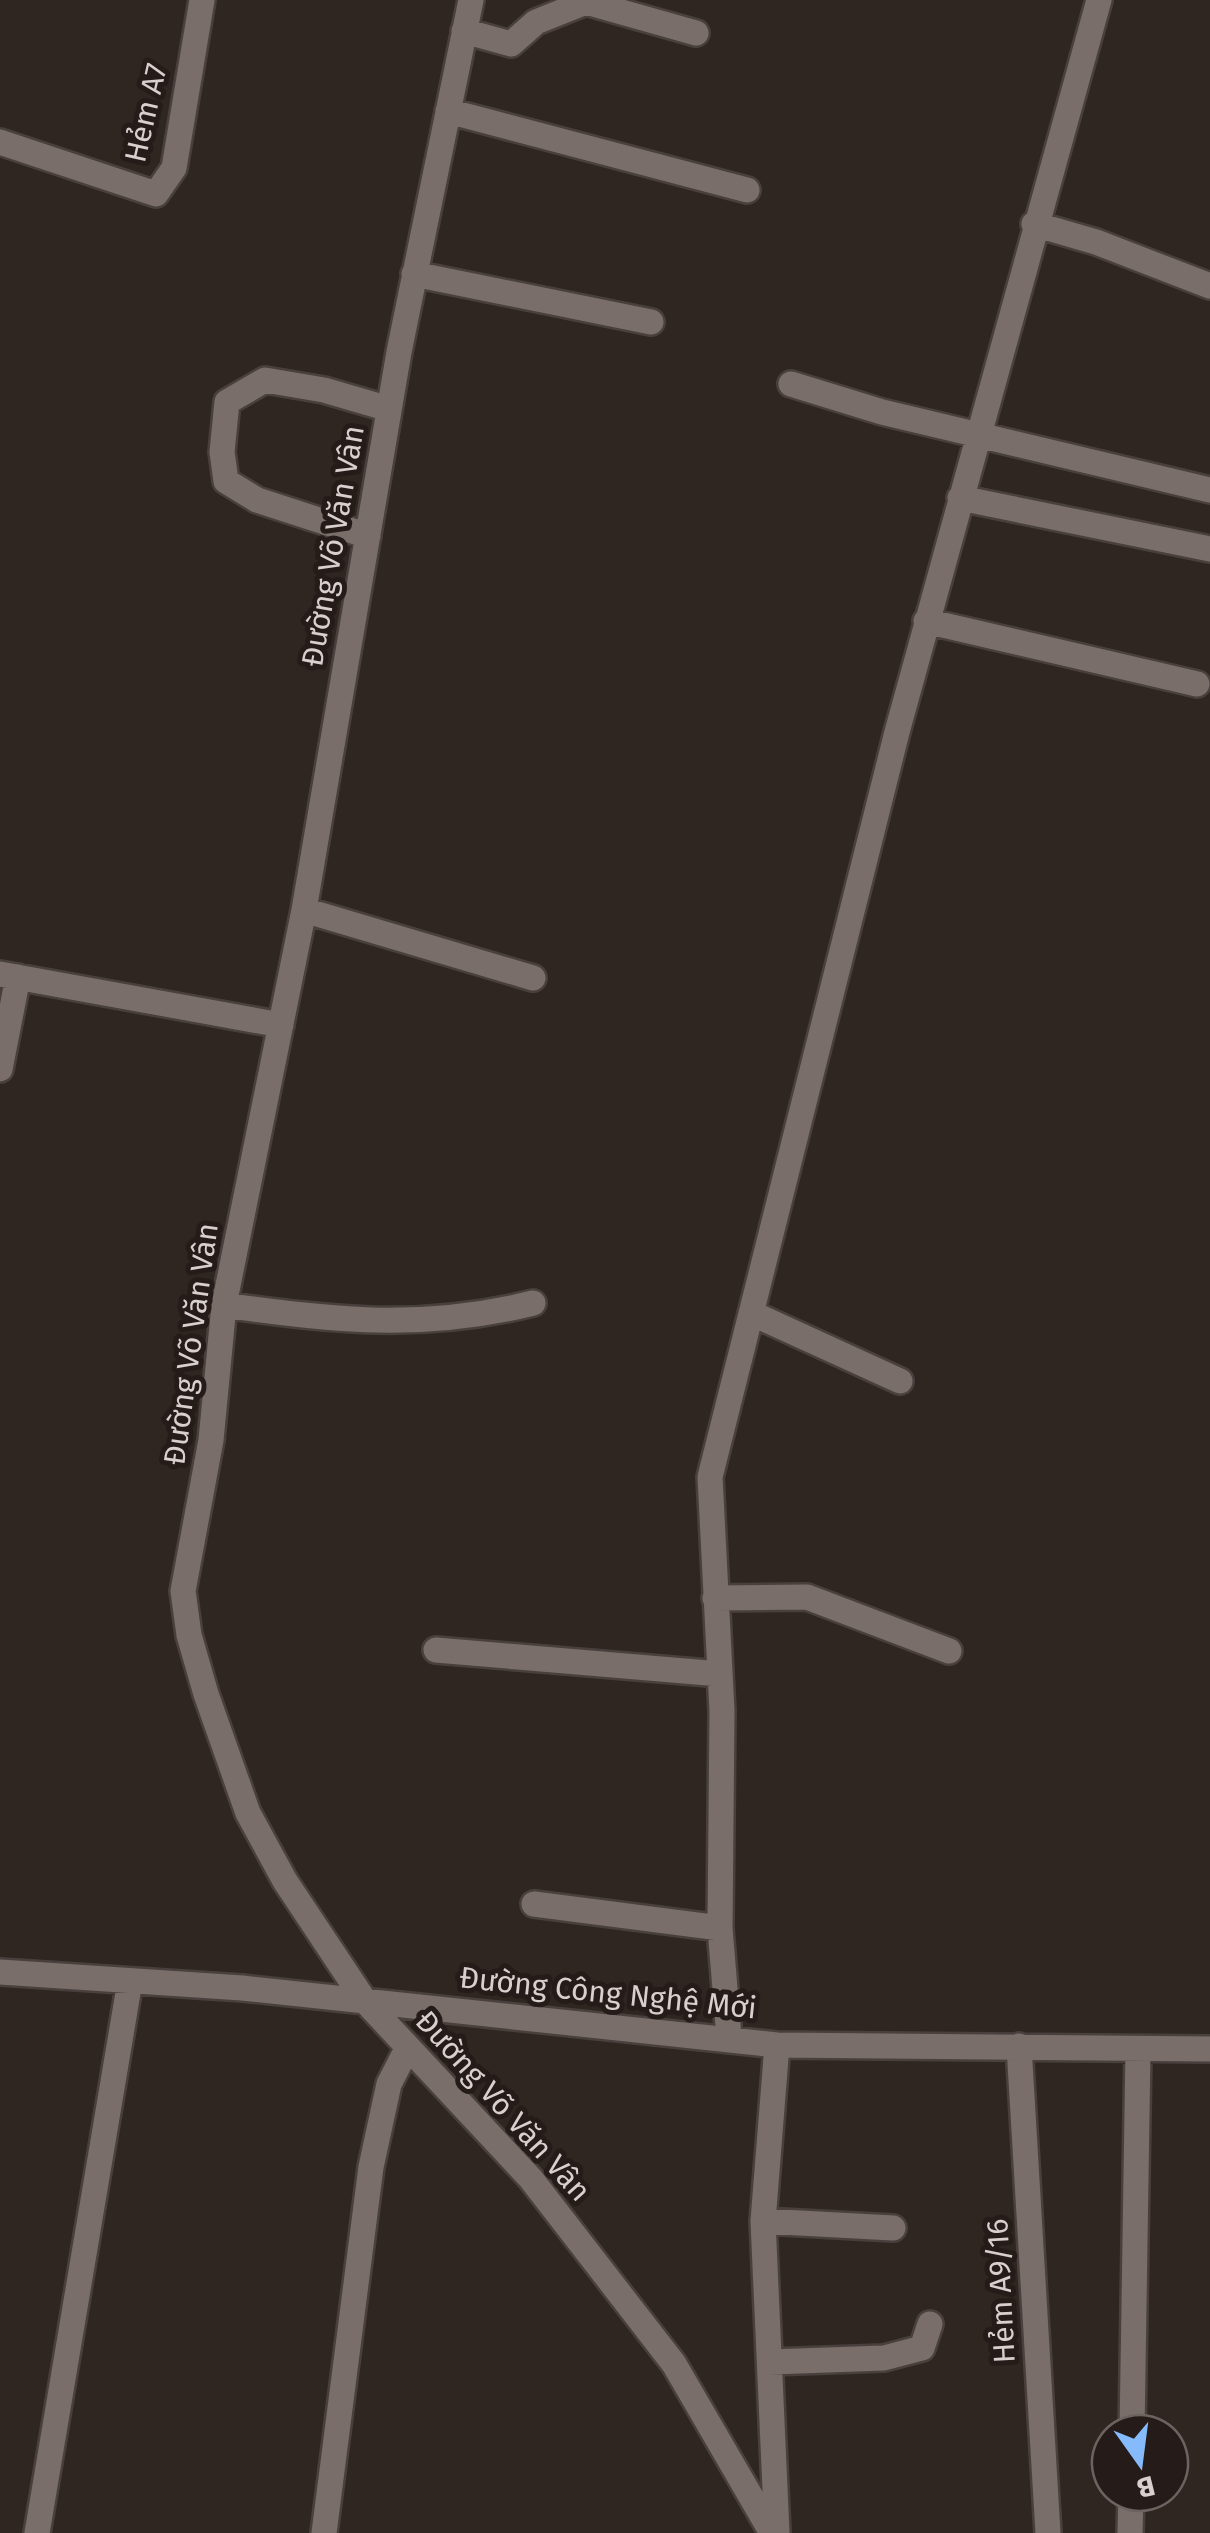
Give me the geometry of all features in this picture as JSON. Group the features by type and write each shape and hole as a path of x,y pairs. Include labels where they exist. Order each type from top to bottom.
{"street":[{"name":"Hẻm A7","path":"0,142 156,194 174,168 202,0"},
{"name":"Đường Võ Văn Vân","path":"471,0 389,410 304,910 224,1305 211,1440 182,1591 189,1636 248,1813 284,1882 364,2000 531,2179 674,2364 774,2533"},
{"path":"729,2037 720,1928 720,1674 710,1478 926,621 1099,0"},
{"path":"464,31 510,44 536,22 586,2 696,33"},
{"path":"448,111 746,190"},
{"path":"1034,224 1096,242 1210,286"},
{"path":"414,274 651,322"},
{"path":"368,536 256,500 226,481 222,452 227,402 266,380 324,390 389,410"},
{"path":"792,384 882,412 1210,490"},
{"path":"960,498 1210,548"},
{"path":"926,621 1197,684"},
{"path":"304,910 533,978"},
{"path":"0,1070 9,976 281,1026"},
{"path":"224,1305 329,1321 409,1323 533,1303"},
{"path":"751,1313 900,1381"},
{"path":"714,1598 807,1596 948,1650"},
{"path":"436,1650 720,1674"},
{"path":"534,1904 720,1928"},
{"name":"Đường Công Nghệ Mới","path":"0,1972 364,2000 777,2045 1210,2049"},
{"path":"38,2533 130,1980"},
{"path":"774,2533 763,2221 777,2045"},
{"name":"Hẻm A9/16","path":"1019,2046 1048,2533"},
{"path":"324,2533 371,2167 388,2084 408,2047"},
{"path":"1132,2413 1138,2050"},
{"path":"763,2221 893,2228"},
{"path":"770,2362 884,2358 922,2348 930,2324"}]}
